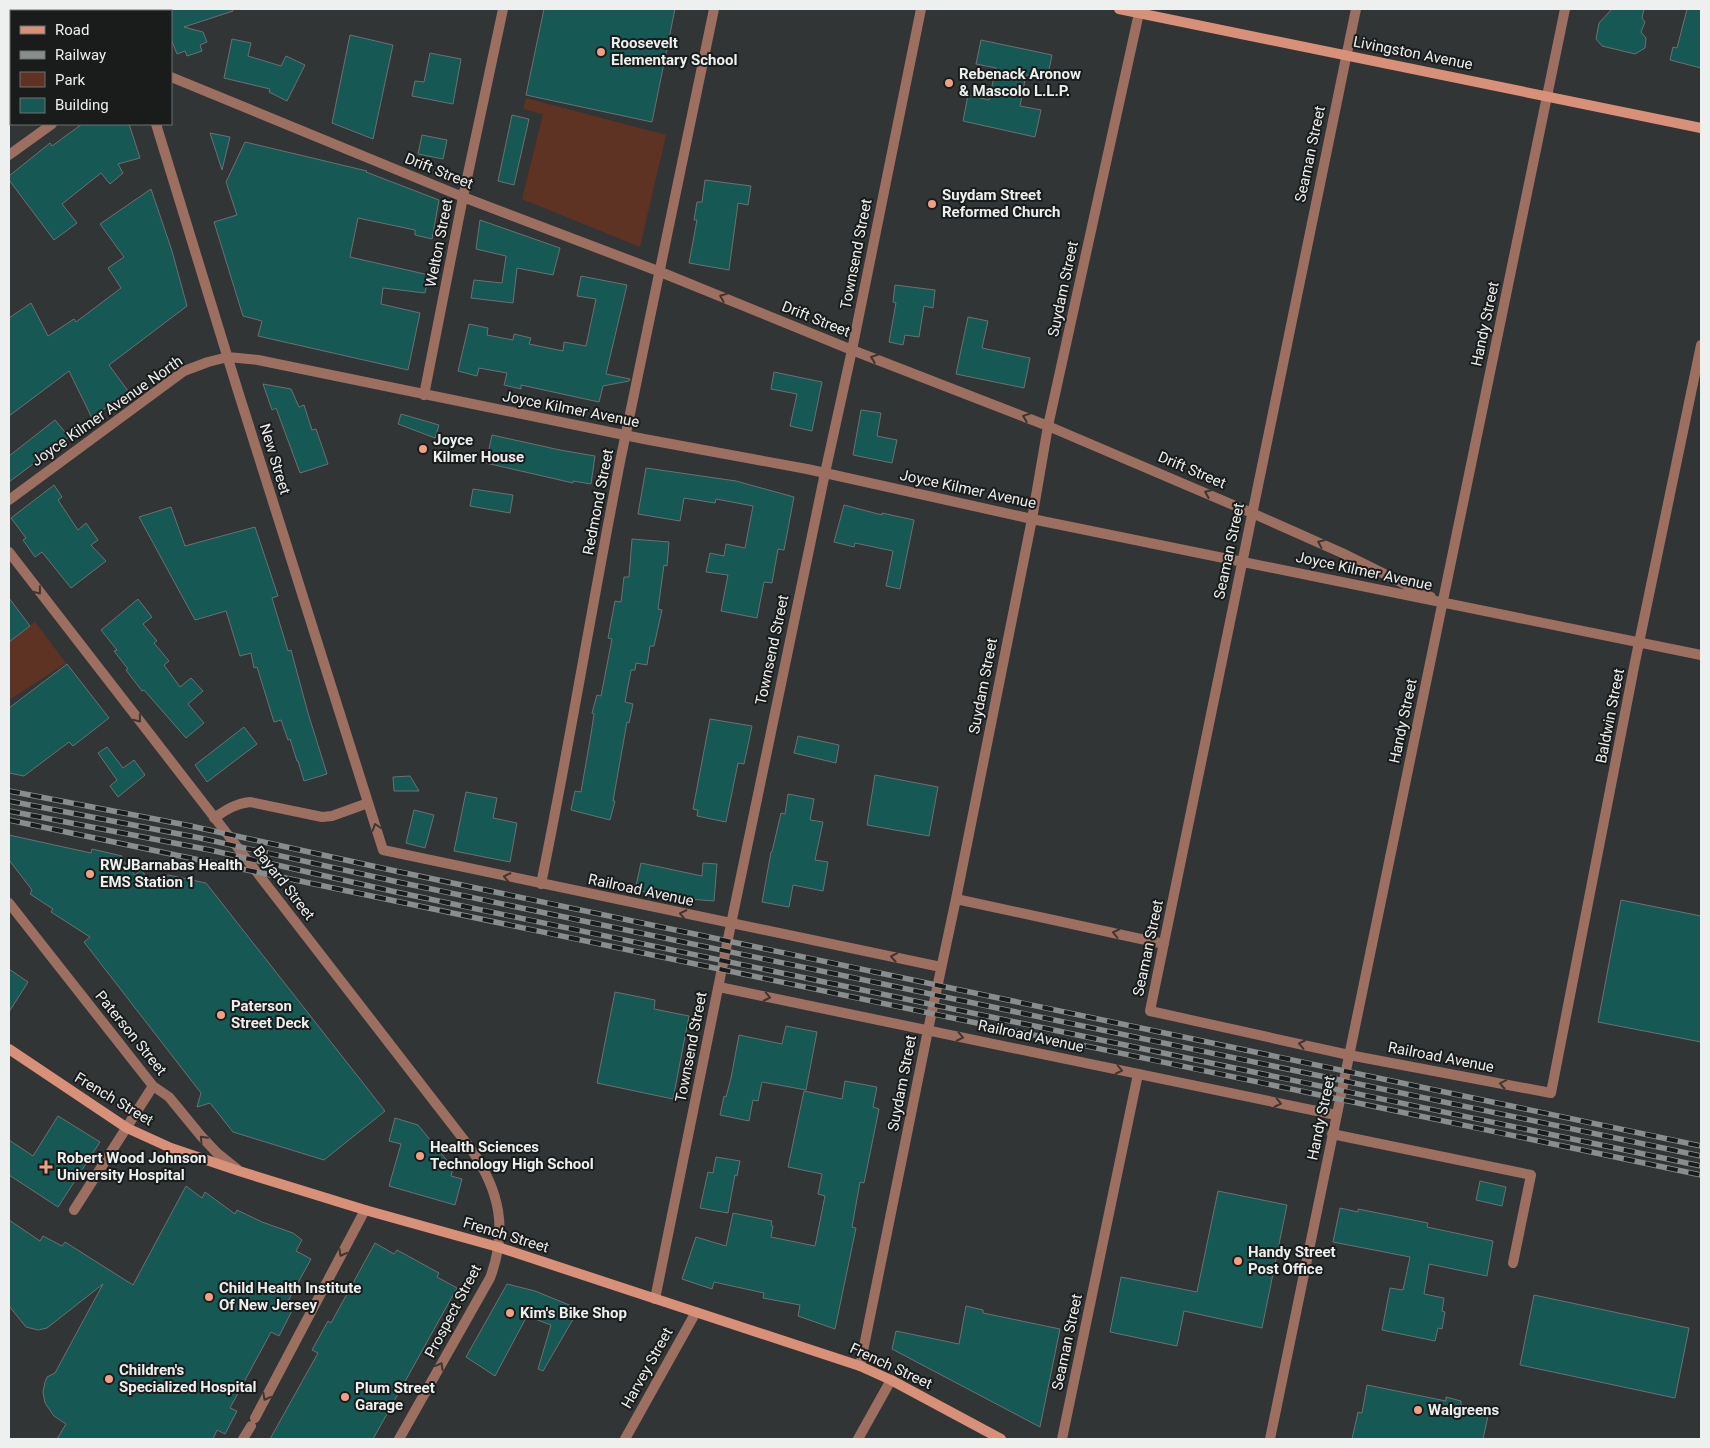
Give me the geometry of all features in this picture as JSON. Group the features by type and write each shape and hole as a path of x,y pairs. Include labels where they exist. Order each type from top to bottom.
{"main road":[{"name":"Livingston Avenue","path":"1119,9 1701,128"},
{"name":"French Street","path":"9,1049 127,1128 171,1148 365,1210 498,1247 860,1366 891,1380 1001,1439"}],"street":[{"name":"Welton Street","path":"424,395 503,9"},
{"name":"Redmond Street","path":"541,884 658,271 714,9"},
{"name":"Townsend Street","path":"656,1298 731,924 852,350 921,9"},
{"name":"Seaman Street","path":"1150,1012 1356,9"},
{"name":"Handy Street","path":"1270,1439 1565,9"},
{"name":"Suydam Street","path":"860,1366 956,900 1032,518 1048,426 1138,13"},
{"name":"Drift Street","path":"172,77 463,197 658,271 852,350 1048,426 1342,553 1443,603"},
{"path":"9,155 51,125"},
{"name":"New Street","path":"156,125 368,803"},
{"name":"Baldwin Street","path":"1551,1093 1639,643 1701,345"},
{"name":"Joyce Kilmer Avenue","path":"228,357 258,360 424,395 825,473 1032,518 1701,655"},
{"name":"Joyce Kilmer Avenue North","path":"9,500 184,371 228,357"},
{"name":"Bayard Street","path":"9,552 481,1164 488,1177 499,1212 501,1231 498,1247"},
{"path":"214,818 231,806 250,802 322,817 332,816 368,803"},
{"name":"Railroad Avenue","path":"368,803 384,850 941,967"},
{"path":"956,900 1164,944"},
{"name":"Paterson Street","path":"9,903 153,1086 168,1097 217,1153 239,1171"},
{"name":"Railroad Avenue","path":"719,987 1336,1115"},
{"name":"Railroad Avenue","path":"1150,1012 1349,1054 1551,1093"},
{"name":"Seaman Street","path":"1062,1439 1138,1074"},
{"path":"74,1210 153,1086"},
{"path":"1332,1134 1531,1175 1513,1263"},
{"path":"244,1439 365,1210"},
{"name":"Prospect Street","path":"399,1439 490,1278 496,1262 498,1247"},
{"name":"Harvey Street","path":"625,1439 696,1312"},
{"path":"858,1439 891,1380"}],"green space":[{"path":"526,98 666,135 640,247 522,199 543,114 523,109"},
{"path":"35,622 66,663 9,700 9,642"}],"building":[{"path":"232,9 233,11 184,27 203,32 207,42 200,45 202,51 187,56 185,51 177,54 172,42 171,10"},
{"name":"Roosevelt Elementary School","path":"544,9 675,9 652,122 526,95"},
{"path":"1612,9 1644,9 1642,18 1645,22 1641,32 1646,38 1645,48 1635,54 1602,46 1596,39 1599,23"},
{"path":"1687,9 1701,9 1701,68 1670,60 1673,47 1677,48"},
{"path":"350,35 393,45 373,139 332,123"},
{"path":"232,39 251,43 248,56 281,66 286,56 305,65 287,101 269,92 270,89 224,78"},
{"path":"981,40 1052,55 1047,80 1026,75 1020,106 1041,110 1035,137 963,121 968,95 989,100 996,68 976,64"},
{"path":"430,53 461,59 453,104 412,96 415,81 424,82"},
{"path":"512,115 529,119 514,185 498,181"},
{"path":"81,125 129,125 140,158 118,164 123,173 110,184 101,173 62,204 77,223 54,240 9,180 9,176 50,143 52,146"},
{"path":"210,133 230,137 222,170"},
{"path":"422,135 447,140 443,159 418,154"},
{"path":"245,142 367,171 439,200 432,239 415,235 415,230 358,218 350,257 429,275 425,293 383,288 381,304 420,313 408,370 258,336 262,321 243,316 214,222 237,215 226,182"},
{"path":"705,180 751,186 748,205 738,203 729,270 689,263 697,220 694,220 697,202 702,202"},
{"path":"151,189 172,251 187,306 109,365 128,391 92,418 69,371 9,416 9,318 31,303 48,336 74,319 76,322 121,288 108,268 124,257 100,224"},
{"path":"480,220 560,248 553,275 517,268 513,303 471,298 474,280 502,283 506,256 476,249"},
{"path":"581,276 627,285 606,374 630,379 629,381 603,386 599,402 521,385 521,389 504,385 507,373 479,368 477,376 458,371 469,324 488,328 487,335 513,340 514,334 531,338 529,344 563,351 564,342 586,346 596,299 577,296"},
{"path":"895,285 935,290 933,308 924,306 919,337 905,335 903,345 889,342 896,303 893,302"},
{"path":"968,317 988,321 982,348 1030,358 1024,388 956,374"},
{"path":"774,372 822,382 812,431 790,426 797,394 771,389"},
{"path":"263,384 291,389 299,407 304,405 312,430 316,429 328,464 300,473 276,408 272,410"},
{"path":"861,410 881,413 877,436 897,440 892,463 853,455"},
{"path":"401,414 439,425 435,438 398,424"},
{"path":"55,420 69,437 9,482 9,456"},
{"path":"492,435 595,456 591,484 573,481 573,483 486,463"},
{"path":"646,468 736,481 794,497 784,550 778,549 772,583 764,582 757,618 721,611 728,575 706,572 710,553 724,556 726,544 745,548 753,506 716,499 715,503 684,498 680,521 638,514"},
{"path":"54,485 62,497 58,500 78,530 86,523 98,540 91,545 106,561 71,588 42,552 35,557 23,540 26,538 11,518"},
{"path":"473,489 513,495 510,513 470,506"},
{"path":"844,505 882,515 882,513 914,520 900,589 886,586 893,551 855,543 854,547 834,542"},
{"path":"171,507 185,546 255,527 278,596 272,598 288,651 291,650 327,774 304,781 290,739 288,740 281,720 274,722 257,667 254,668 251,653 240,656 226,611 195,620 139,517"},
{"path":"632,539 669,542 667,566 664,565 658,609 662,610 654,646 650,646 647,665 636,663 635,670 631,670 625,702 633,704 629,723 627,722 613,801 615,801 610,820 571,810 575,791 581,792 594,714 592,713 597,695 601,696 612,639 608,638 615,601 621,602 624,577 629,577"},
{"path":"9,598 30,626 9,642"},
{"path":"138,599 152,617 143,624 157,641 154,643 169,661 164,665 180,687 191,678 203,691 188,704 204,723 186,738 144,690 142,691 114,651 117,650 101,630"},
{"path":"67,664 109,718 73,746 69,742 24,776 9,773 9,708"},
{"path":"710,719 752,726 744,764 738,763 726,822 697,816 698,810 693,809"},
{"path":"244,727 257,744 207,782 195,765"},
{"path":"798,736 839,745 836,763 794,753"},
{"path":"107,747 123,768 134,760 145,775 118,797 110,786 117,780 98,753"},
{"path":"875,775 938,787 929,836 867,825"},
{"path":"410,776 419,791 394,791 393,777"},
{"path":"466,792 497,798 493,818 517,823 510,862 454,851"},
{"path":"788,794 814,799 810,820 823,822 815,860 828,862 823,891 793,885 789,907 762,902 771,852 781,813 785,814"},
{"path":"414,810 434,815 425,848 406,843"},
{"name":"Paterson Street Deck","path":"9,835 91,853 92,849 122,856 122,859 135,875 141,870 154,886 168,875 206,883 385,1111 324,1160 233,1132 210,1103 197,1107 201,1093 84,942 90,937 51,912 53,909 30,894 32,890 9,860"},
{"path":"641,863 702,876 703,863 717,864 714,901 676,898 635,890"},
{"path":"1621,900 1701,916 1701,1042 1598,1022"},
{"path":"9,969 28,982 9,1012"},
{"path":"615,992 655,1000 654,1009 689,1016 673,1099 597,1083"},
{"path":"786,1026 817,1032 806,1090 762,1082 758,1101 753,1100 749,1121 720,1115 724,1096 726,1097 731,1078 739,1035 782,1044"},
{"path":"845,1081 877,1087 873,1107 879,1109 864,1183 860,1182 852,1227 856,1228 835,1329 798,1316 800,1305 763,1298 764,1293 714,1282 712,1289 682,1279 696,1237 726,1246 733,1213 772,1221 771,1237 815,1246 825,1196 818,1194 822,1174 788,1167 804,1091 842,1099"},
{"name":"Robert Wood Johnson University Hospital","path":"58,1116 100,1142 58,1207 9,1175 9,1140 33,1156"},
{"name":"Health Sciences Technology High School","path":"395,1118 418,1125 453,1168 451,1176 462,1179 455,1205 389,1186 401,1144 389,1141"},
{"path":"716,1157 740,1161 737,1176 735,1175 728,1213 700,1208 708,1172 713,1173"},
{"path":"1480,1181 1506,1187 1502,1206 1476,1200"},
{"path":"186,1186 202,1198 205,1192 235,1214 237,1210 262,1222 293,1233 302,1240 296,1251 311,1259 287,1303 294,1307 279,1336 271,1332 230,1408 237,1411 225,1434 217,1430 213,1439 57,1439 66,1424 54,1416 45,1403 43,1392 45,1382 47,1377 55,1373 103,1284 47,1328 38,1330 26,1327 9,1306 9,1220 40,1241 43,1236 62,1246 65,1242 133,1285"},
{"path":"1218,1191 1287,1205 1262,1328 1184,1311 1177,1346 1110,1332 1121,1277 1197,1292"},
{"path":"1340,1208 1358,1212 1358,1209 1428,1223 1427,1227 1493,1241 1487,1276 1429,1264 1424,1294 1444,1298 1442,1311 1445,1312 1442,1329 1438,1328 1435,1341 1382,1330 1390,1288 1403,1290 1410,1257 1333,1242"},
{"path":"375,1243 394,1254 397,1250 439,1273 437,1277 457,1288 373,1439 270,1439 318,1353 312,1350 328,1321 331,1323"},
{"path":"507,1284 535,1291 579,1309 543,1371 538,1369 551,1325 527,1316 495,1376 466,1357"},
{"path":"1534,1295 1689,1328 1675,1398 1520,1365"},
{"path":"966,1306 983,1310 983,1313 1060,1329 1040,1427 892,1349 896,1331 959,1344"},
{"name":"Walgreens","path":"1367,1385 1446,1401 1446,1397 1461,1401 1461,1405 1475,1408 1474,1413 1488,1416 1483,1439 1352,1439 1358,1412 1362,1413"}],"railway":[{"path":"9,791 186,825 400,872 1701,1146"},
{"path":"9,801 200,838 398,882 1701,1156"},
{"path":"9,811 210,850 396,892 1701,1166"},
{"path":"9,820 1701,1175"}],"place":[{"name":"Roosevelt Elementary School","path":"601,52"},
{"name":"Rebenack Aronow & Mascolo L.L.P.","path":"949,83"},
{"name":"Suydam Street Reformed Church","path":"932,204"},
{"name":"Joyce Kilmer House","path":"423,449"},
{"name":"RWJBarnabas Health EMS Station 1","path":"90,874"},
{"name":"Paterson Street Deck","path":"221,1015"},
{"name":"Health Sciences Technology High School","path":"420,1156"},
{"name":"Robert Wood Johnson University Hospital","path":"46,1167"},
{"name":"Handy Street Post Office","path":"1238,1261"},
{"name":"Child Health Institute Of New Jersey","path":"209,1297"},
{"name":"Kim's Bike Shop","path":"510,1313"},
{"name":"Children's Specialized Hospital","path":"109,1379"},
{"name":"Plum Street Garage","path":"345,1397"},
{"name":"Walgreens","path":"1418,1410"}]}
